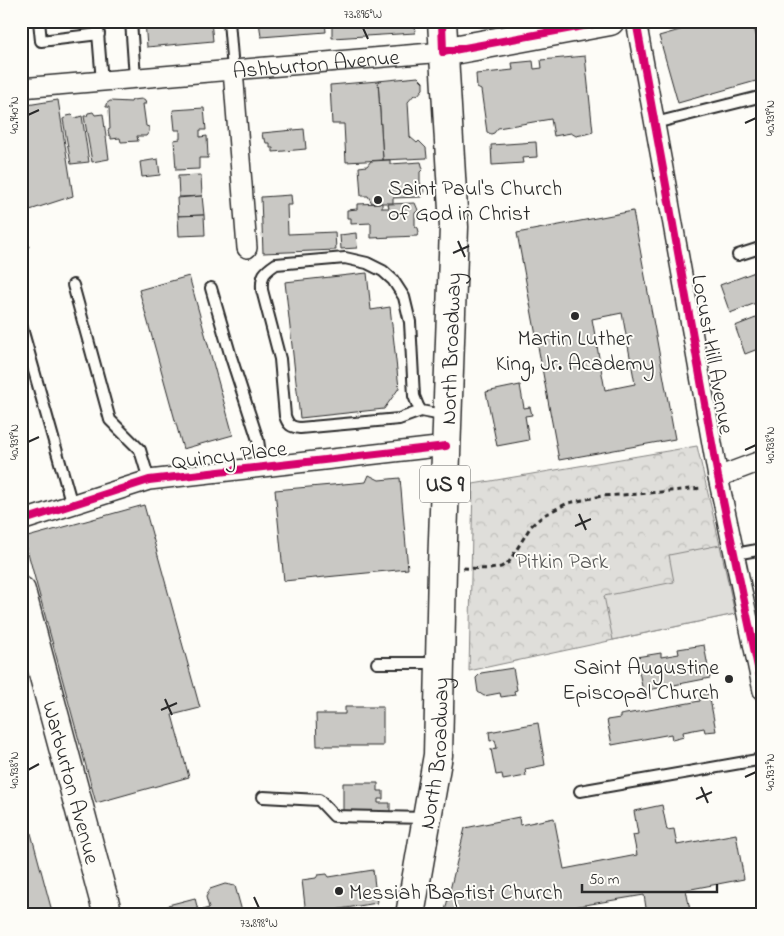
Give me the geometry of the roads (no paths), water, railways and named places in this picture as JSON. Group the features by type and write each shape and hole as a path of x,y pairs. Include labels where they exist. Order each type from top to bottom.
{"main road":[{"name":"North Broadway","path":"410,915 438,756 442,568 454,227 442,21"},
{"name":"Ashburton Avenue","path":"443,52 610,21"},
{"name":"Warburton Avenue","path":"21,590 108,915"}],"street":[{"name":"Locust Hill Avenue","path":"636,21 719,482 763,691"},
{"name":"Ashburton Avenue","path":"21,88 443,52"},
{"path":"233,70 246,248"},
{"name":"Quincy Place","path":"21,521 149,480 446,446"},
{"path":"719,482 763,460"}],"lane":[{"path":"39,21 41,40 99,34"},
{"path":"97,21 102,82"},
{"path":"131,21 135,78"},
{"path":"229,21 233,70"},
{"path":"655,123 763,96"},
{"path":"738,255 763,247"},
{"path":"421,411 414,396 410,322 404,297 393,280 383,271 366,263 345,258 276,264 266,270 261,279 262,290 280,359 285,416 287,423 292,428 399,419 421,411 448,416"},
{"path":"73,285 110,420 140,450 149,480"},
{"path":"211,288 258,440 262,467"},
{"path":"21,325 72,505"},
{"path":"735,554 763,549"},
{"path":"377,663 440,663"},
{"path":"580,791 763,759"},
{"path":"263,797 319,800 334,816 427,818"}],"place":[{"name":"Saint Paul's Church of God in Christ","path":"378,200"},
{"name":"Martin Luther King, Jr. Academy","path":"575,316"},
{"name":"Saint Augustine Episcopal Church","path":"729,679"},
{"name":"Messiah Baptist Church","path":"339,891"}],"park label":[{"name":"Pitkin Park","path":"562,560"}]}
